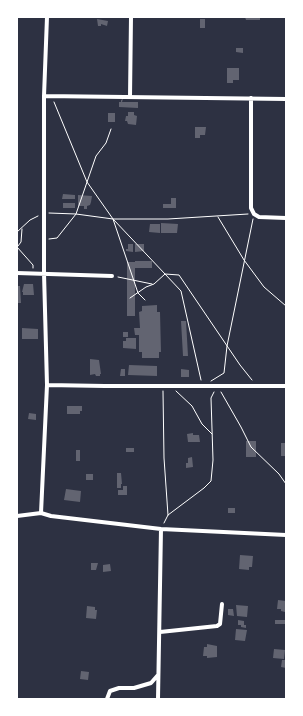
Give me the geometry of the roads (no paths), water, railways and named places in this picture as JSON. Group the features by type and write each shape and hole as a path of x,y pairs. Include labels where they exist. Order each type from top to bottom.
{"street":[{"path":"41,513 47,385 44,273 44,96 47,17"},
{"path":"130,97 131,17"},
{"path":"44,96 286,99"},
{"path":"251,98 251,208 254,214 259,217 286,218"},
{"path":"17,273 112,276"},
{"path":"47,385 286,386"},
{"path":"17,516 41,513 104,523 161,529 286,535"},
{"path":"158,699 161,529"},
{"path":"160,632 217,626 220,624 222,604"},
{"path":"107,699 110,691 119,688 134,688 151,683 158,675"}]}
